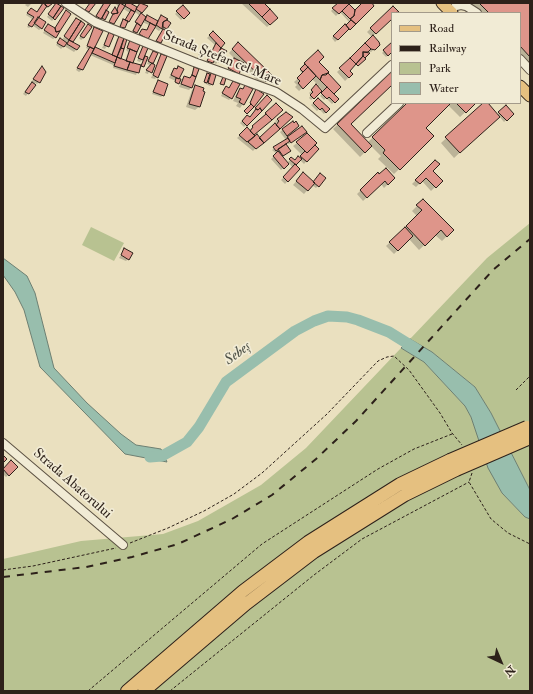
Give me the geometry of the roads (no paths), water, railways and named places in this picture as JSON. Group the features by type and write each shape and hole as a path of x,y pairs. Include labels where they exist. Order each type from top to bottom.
{"highway":[{"path":"144,691 246,604 314,552 398,498 453,465 529,429"},
{"path":"127,691 243,591 308,542 400,484 453,465"}],"main road":[{"path":"521,87 530,96"}],"street":[{"name":"Strada Ștefan cel Mare","path":"66,3 95,22 189,60 270,89 302,109 325,128 391,67"},
{"path":"448,10 461,5 466,6 475,12"},
{"path":"521,60 530,70"},
{"path":"367,133 397,104"},
{"name":"Strada Abatorului","path":"3,443 123,545"}],"water":[{"path":"3,258 27,276 35,293 54,368 87,403 121,434 136,445 161,449 167,462 125,454 40,367 24,310 15,292 3,275"},
{"path":"410,339 432,352 475,387 491,413 530,490 530,519 525,517 502,493 488,468 471,417 465,406 424,362 401,348"}],"waterway":[{"name":"Sebeș","path":"150,457 162,456 187,442 199,427 226,382 295,331 314,321 328,316 347,317 358,320 389,332 418,350"}],"railway":[{"path":"3,577 86,567 132,557 178,544 232,519 272,495 316,459 356,421 493,270 530,239"}]}
